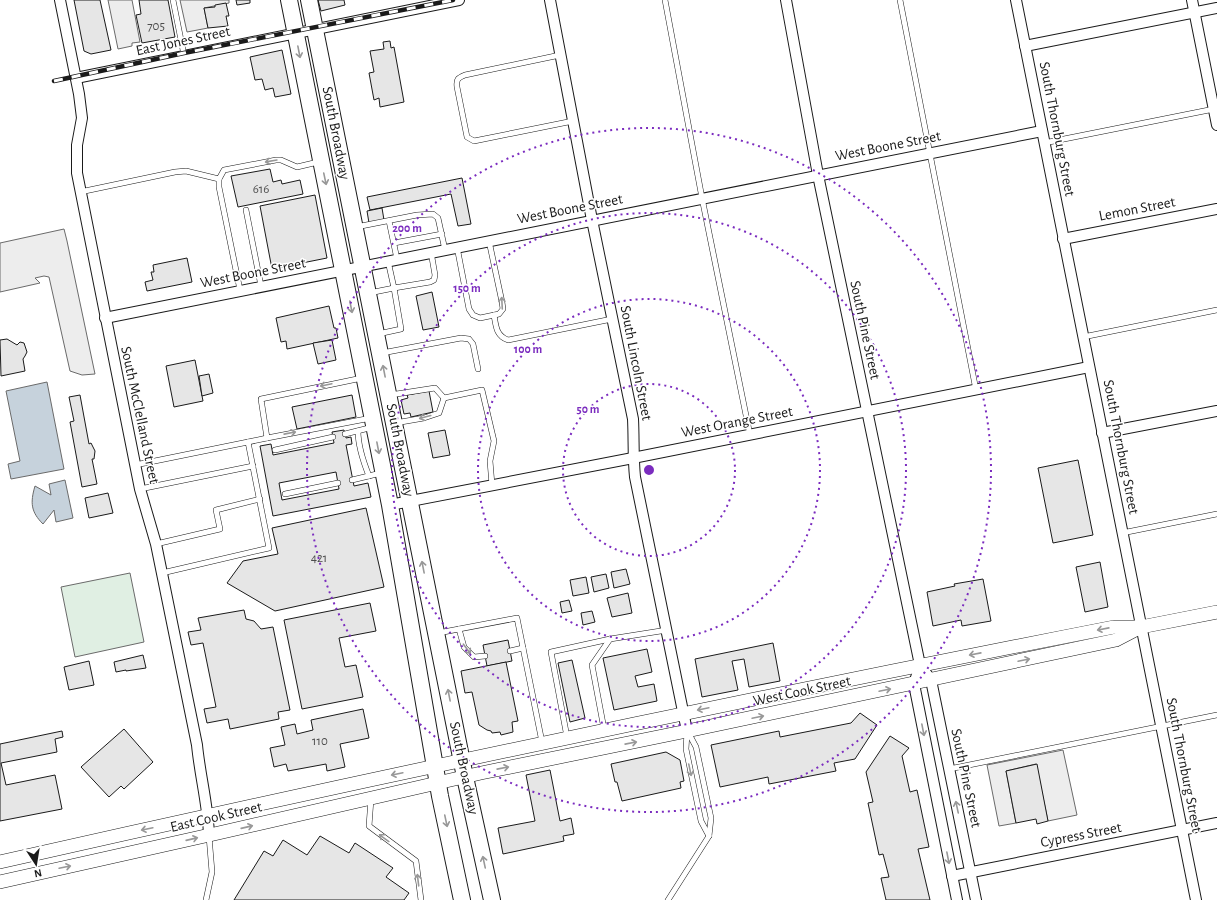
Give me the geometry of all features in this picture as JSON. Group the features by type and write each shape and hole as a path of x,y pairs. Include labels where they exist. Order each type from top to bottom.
{"main road":[{"name":"South Broadway","path":"289,0 365,378 373,422 376,474 390,505 438,782 462,900"},
{"name":"South Broadway","path":"309,0 465,776 492,900"}],"street":[{"name":"South McClelland Street","path":"60,0 79,94 82,118 77,144 77,173 80,192 140,489 156,544 197,745 208,815 209,835"},
{"name":"East Jones Street","path":"76,78 459,0"},
{"name":"South Lincoln Street","path":"550,0 592,220 633,419 633,458 635,477 687,731"},
{"name":"South Pine Street","path":"786,0 818,175 920,665 931,680 976,900"},
{"name":"South Thornburg Street","path":"1016,0 1196,900"},
{"path":"1192,0 1217,125"},
{"path":"1025,46 1217,8"},
{"name":"West Boone Street","path":"105,318 1042,131"},
{"name":"Lemon Street","path":"1063,239 1217,209"},
{"name":"West Orange Street","path":"390,505 1089,367"},
{"path":"1102,433 1217,410"},
{"name":"West Cook Street","path":"462,760 920,665 1114,627 1141,627 1217,612"},
{"name":"West Cook Street","path":"438,782 914,684 1116,640 1141,627"},
{"name":"South Pine Street","path":"920,665 914,684 957,900"},
{"name":"East Cook Street","path":"0,862 462,760"},
{"name":"East Cook Street","path":"0,882 438,782"},
{"name":"Cypress Street","path":"952,876 1217,822"}],"lane":[{"path":"173,0 184,55"},
{"path":"665,0 702,198 750,435"},
{"path":"900,0 976,390"},
{"path":"560,55 465,75 458,78 456,82 467,137 474,141 573,121"},
{"path":"1044,143 1215,109"},
{"path":"240,290 219,187 220,178 224,170 276,160 281,160 297,167 321,162"},
{"path":"80,192 175,172 186,171 220,178"},
{"path":"246,210 261,286"},
{"path":"355,227 417,215 432,214 438,218 445,250"},
{"path":"377,334 401,329 394,288 394,243 389,221"},
{"path":"394,243 442,234"},
{"path":"457,247 469,309 473,315 480,318 499,314 503,309 489,241"},
{"path":"369,293 434,280 435,275 431,252"},
{"path":"1083,337 1217,310"},
{"path":"494,315 497,332 502,338 508,340 612,319"},
{"path":"381,353 461,338 469,339 473,344 478,369"},
{"path":"267,438 261,399 365,378"},
{"path":"389,395 436,388 444,398"},
{"path":"444,398 482,390 494,441 490,460 492,485"},
{"path":"395,423 424,418 439,413 444,398"},
{"path":"135,465 267,438 373,422"},
{"path":"345,434 358,431 373,422"},
{"path":"358,431 362,460 376,474"},
{"path":"275,450 333,437"},
{"path":"162,572 270,548 248,442"},
{"path":"140,489 253,466"},
{"path":"352,480 376,474"},
{"path":"285,494 338,483"},
{"path":"156,544 220,529 216,510 260,499"},
{"path":"1122,533 1217,514"},
{"path":"437,633 517,618 542,743"},
{"path":"459,629 464,647 474,657 485,656"},
{"path":"568,738 551,652 610,639 667,630"},
{"path":"604,730 592,665 610,639"},
{"path":"510,651 524,648"},
{"path":"949,769 1217,715"},
{"path":"668,900 709,836 711,818 696,747 687,731"},
{"path":"687,731 686,749 698,811 701,821 709,836"},
{"path":"371,798 369,826 416,861 421,900"},
{"path":"206,900 212,872 209,835"}],"green space":[{"path":"130,573 144,642 75,657 61,587"}],"shaded area":[{"path":"108,0 132,0 140,42 132,43 132,46 118,49"},
{"path":"180,0 229,0 229,3 204,8 208,28 187,32"},
{"path":"64,229 95,374 82,375 70,371 49,277 44,276 35,278 40,283 0,292 0,243"},
{"path":"47,382 64,469 11,479 8,464 20,461 6,391"},
{"path":"65,480 73,518 56,522 54,510 43,524 36,515 33,507 32,497 35,486 51,495 49,484"},
{"path":"1063,750 1077,815 1048,821 1036,764 1006,771 1016,823 999,826 987,765"}],"building":[{"path":"74,0 100,0 111,50 91,54 84,51"},
{"path":"139,0 168,0 175,37 142,43 136,15 141,14"},
{"path":"236,0 250,0 250,3 237,5"},
{"path":"318,0 344,0 345,5 321,11"},
{"path":"226,3 229,16 226,16 228,26 208,28 204,8 215,7 215,5"},
{"path":"390,41 391,48 394,47 404,102 380,107 379,98 374,100 369,73 374,72 370,51 384,49 383,42"},
{"path":"282,50 291,94 275,97 273,88 265,90 262,79 255,80 250,57"},
{"path":"270,169 273,182 281,180 282,184 300,180 303,194 238,207 231,176"},
{"path":"462,178 471,224 458,226 451,194 370,210 367,197"},
{"path":"315,195 327,258 272,269 260,206"},
{"path":"382,208 384,220 369,223 367,211"},
{"path":"187,258 192,282 147,291 145,282 153,280 151,272 154,272 153,265"},
{"path":"432,292 439,327 423,330 416,296"},
{"path":"329,306 338,338 287,349 286,341 281,342 276,318"},
{"path":"7,339 17,345 20,342 24,343 27,352 23,359 25,371 1,376 0,340"},
{"path":"332,340 336,360 318,364 313,343"},
{"path":"195,360 203,401 174,407 166,366"},
{"path":"209,374 213,393 202,396 199,376"},
{"path":"429,391 433,412 411,417 410,413 404,414 401,400 408,398 407,395"},
{"path":"80,395 89,444 91,443 95,451 94,459 92,459 97,484 82,487 70,422 74,421 69,397"},
{"path":"352,395 356,417 297,429 292,407"},
{"path":"344,430 346,438 351,437 352,444 346,445 354,486 368,483 371,497 273,516 260,446 271,444 273,455 334,443 332,432","holes":["336,472 339,489 282,500 279,483"]},
{"path":"445,430 450,455 433,458 428,433"},
{"path":"1078,460 1093,535 1053,543 1038,468"},
{"path":"108,493 113,513 89,518 85,498"},
{"path":"366,508 384,587 275,611 227,583 243,561 278,554 272,528"},
{"path":"1100,562 1108,607 1085,612 1076,567"},
{"path":"626,569 630,584 614,588 611,572"},
{"path":"606,574 609,588 594,592 591,577"},
{"path":"586,577 589,593 573,596 570,580"},
{"path":"983,579 991,621 962,626 961,620 933,626 927,592 955,586 954,584"},
{"path":"628,593 632,613 612,617 607,598"},
{"path":"569,600 572,611 562,613 560,602"},
{"path":"370,603 376,631 339,638 345,667 356,665 363,697 302,709 284,620"},
{"path":"244,610 246,619 254,621 261,629 273,627 290,710 278,712 279,719 230,729 228,719 207,723 204,709 216,707 203,643 191,645 188,632 201,630 198,618"},
{"path":"592,611 595,622 583,625 581,613"},
{"path":"508,640 512,661 487,666 483,645"},
{"path":"773,643 780,681 749,687 744,659 732,661 738,690 702,697 695,659"},
{"path":"647,649 652,672 635,676 638,687 654,684 657,701 614,710 603,658"},
{"path":"143,655 146,668 116,672 114,662"},
{"path":"572,660 585,718 570,722 558,663"},
{"path":"89,661 94,685 69,690 64,667"},
{"path":"506,662 518,721 512,722 513,732 501,735 500,732 492,733 479,725 472,692 465,693 461,671"},
{"path":"363,709 369,738 340,744 345,767 327,771 326,764 288,771 286,764 274,767 270,748 285,745 281,727 295,724 297,734 313,730 311,720"},
{"path":"860,713 877,725 855,759 834,763 836,771 769,784 768,777 720,787 711,745 779,731 780,737 851,723"},
{"path":"124,729 153,762 124,789 121,786 109,797 81,767"},
{"path":"62,731 63,737 55,739 57,752 1,763 6,785 55,775 62,809 0,821 0,744"},
{"path":"890,736 909,748 902,756 910,792 917,790 929,847 918,849 930,900 886,900 881,878 889,877 883,854 879,855 868,803 873,802 866,772"},
{"path":"666,752 680,760 684,781 680,782 681,788 622,801 617,782 615,782 611,764"},
{"path":"1037,764 1048,821 1037,824 1036,819 1016,823 1006,771"},
{"path":"550,770 560,821 571,818 574,834 563,836 564,841 503,854 498,828 535,821 526,775"},
{"path":"320,836 349,853 355,843 393,868 386,877 409,893 404,900 234,900 264,851 273,856 283,840 307,855"}],"railway":[{"path":"54,81 184,53 453,0"}]}
